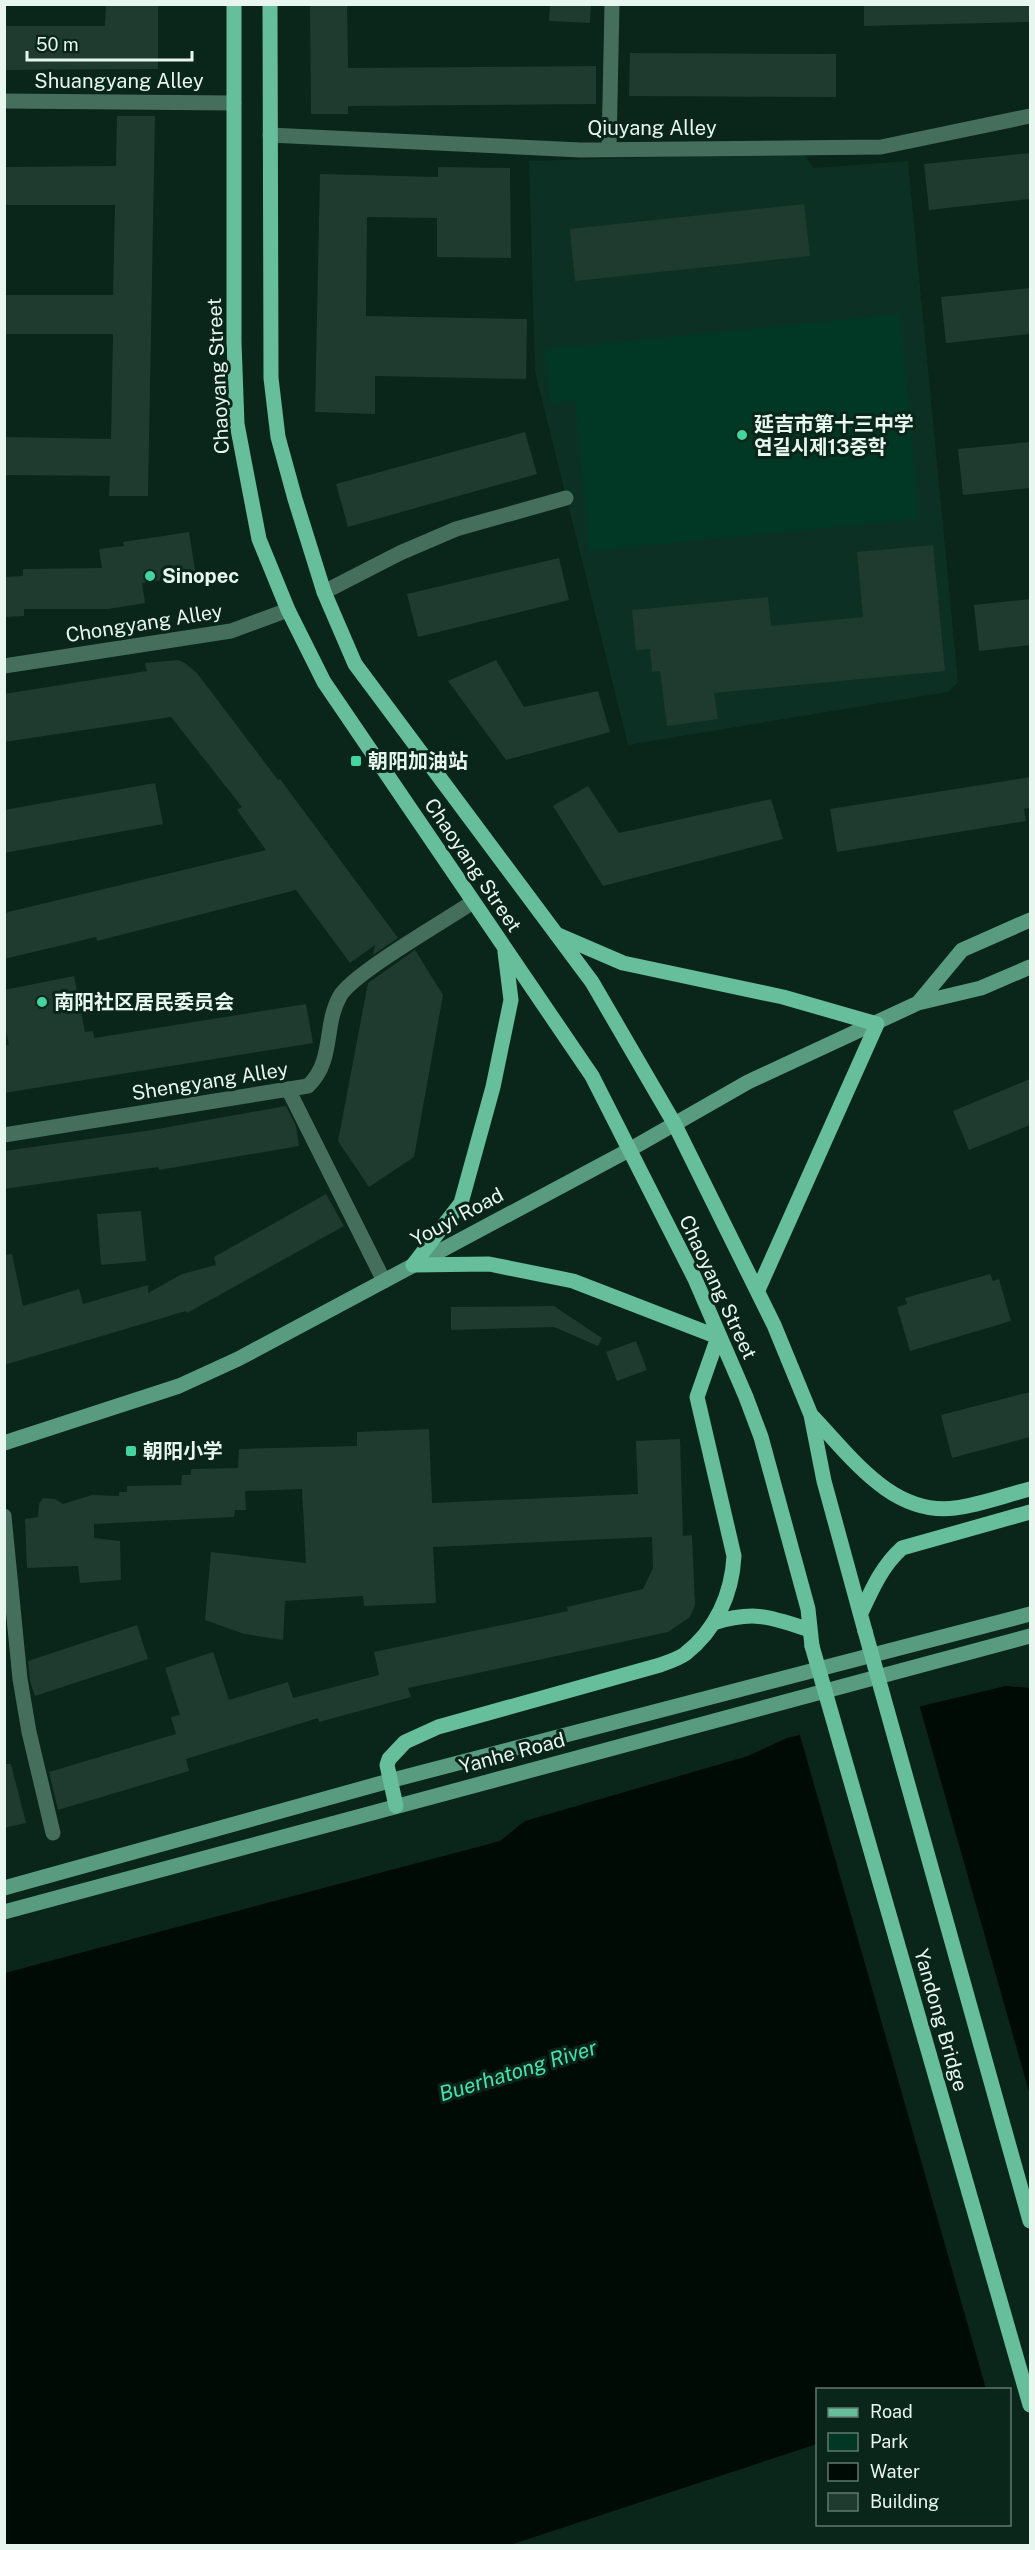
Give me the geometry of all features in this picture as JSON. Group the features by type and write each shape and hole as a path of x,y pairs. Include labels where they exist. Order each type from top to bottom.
{"main road":[{"name":"Chaoyang Street","path":"234,4 234,342 237,424 259,539 288,610 324,682 592,1076 695,1279 718,1337 746,1397 769,1463 808,1609 812,1646"},
{"name":"Chaoyang Street","path":"270,4 271,378 278,437 324,592 355,664 592,982 674,1123 707,1193 758,1290 788,1356 811,1415 824,1481 865,1631"},
{"name":"Youyi Road","path":"918,1003 962,950 1030,920"},
{"path":"557,934 623,963 783,997 877,1024 758,1290"},
{"path":"413,1265 461,1203 493,1088 511,1000 505,949"},
{"name":"Youyi Road","path":"4,1443 179,1386 278,1339 629,1150 748,1082 918,1003 981,988 1030,967"},
{"path":"396,1806 387,1766 389,1759 405,1742 438,1727 472,1716 660,1665 684,1655 713,1623 728,1592 733,1576 734,1556 697,1397 718,1337 573,1281 489,1264 413,1265"},
{"path":"811,1415 884,1489 911,1504 932,1509 956,1508 1030,1489"},
{"path":"861,1612 878,1577 892,1557 902,1548 1030,1512"},
{"path":"713,1623 749,1614 769,1617 810,1630"},
{"name":"Yanhe Road","path":"4,1888 389,1781 1030,1614"},
{"name":"Yandong Bridge","path":"865,1631 1030,2221"},
{"name":"Yanhe Road","path":"4,1912 1030,1636"},
{"name":"Yandong Bridge","path":"812,1646 1030,2405"}],"street":[{"path":"609,149 612,4"},
{"name":"Shuangyang Alley","path":"4,101 234,103"},
{"name":"Qiuyang Alley","path":"270,135 609,149 881,147 1030,116"},
{"path":"324,592 400,553 456,530 566,498"},
{"name":"Chongyang Alley","path":"4,666 231,632 288,610"},
{"name":"Shengyang Alley","path":"4,1135 308,1086 318,1076 325,1060 332,1016 341,994 360,977 472,902"},
{"path":"288,1089 384,1281"},
{"path":"4,1516 20,1679 53,1833"}],"shaded area":[{"name":"延吉市第十三中学 연길시제13중학","path":"803,153 814,168 908,161 958,682 948,692 628,745 535,372 529,161"}],"green space":[{"path":"900,314 919,519 589,551 575,401 550,403 545,349"}],"water":[{"name":"Buerhatong River","path":"1006,1686 1030,1688 1030,2391 1011,2391 1011,2388 816,2388 816,2444 510,2545 5,2546 5,1973 500,1841 525,1821 748,1756 787,1738"}],"pier":[{"path":"919,1704 1030,2095 1030,2394 1011,2401 1011,2388 986,2388 799,1732"}],"building":[{"path":"106,4 158,4 158,69 4,70 4,26 105,26"},
{"path":"310,4 347,4 348,68 596,66 596,104 348,106 348,114 311,114"},
{"path":"550,4 591,4 590,23 549,21"},
{"path":"864,4 1030,4 1030,22 864,26"},
{"path":"630,53 836,54 836,97 629,96"},
{"path":"117,116 155,116 148,496 109,496 110,476 4,475 4,437 111,439 113,334 4,334 4,295 113,295 115,205 4,205 4,167 116,166"},
{"path":"1030,153 1030,199 929,210 924,164"},
{"path":"438,167 510,168 511,258 437,257 437,218 367,217 366,316 527,319 526,379 375,376 375,414 315,412 320,174 438,177"},
{"path":"804,204 810,256 575,281 570,229"},
{"path":"1030,288 1030,334 946,343 941,297"},
{"path":"525,432 537,474 348,527 336,484"},
{"path":"1030,442 1030,488 963,495 958,449"},
{"path":"189,532 196,576 142,583 145,603 108,609 24,609 24,616 4,617 4,577 23,576 23,569 102,568 99,549 124,546 123,542"},
{"path":"933,545 945,671 714,693 718,719 667,726 660,671 652,672 650,649 636,650 632,610 768,597 771,626 863,617 857,552"},
{"path":"559,558 569,600 418,637 407,594"},
{"path":"1030,599 1030,645 979,651 974,605"},
{"path":"178,660 197,673 278,780 280,779 398,938 373,955 375,945 350,963 296,890 97,941 96,937 4,959 4,913 266,850 237,810 242,807 171,717 4,742 4,694 147,671 145,663"},
{"path":"496,660 524,707 598,691 610,732 506,760 448,681"},
{"path":"1030,777 1030,808 1024,809 1026,821 837,852 830,809"},
{"path":"155,783 163,824 4,853 4,810"},
{"path":"588,786 619,833 771,799 783,839 603,886 553,806"},
{"path":"415,950 443,995 414,1157 369,1187 338,1141 368,983"},
{"path":"74,976 85,1032 93,1031 94,1038 306,1004 313,1043 4,1093 4,1046 9,1045 4,1022 4,990"},
{"path":"1030,1079 1030,1125 969,1150 953,1111"},
{"path":"286,1106 296,1126 299,1146 159,1170 158,1167 4,1189 4,1151 152,1130"},
{"path":"326,1194 344,1226 187,1313 186,1311 4,1365 4,1255 12,1254 23,1306 79,1289 83,1304 148,1285 148,1293 182,1274 216,1265 214,1257"},
{"path":"141,1211 146,1261 101,1265 97,1214"},
{"path":"990,1274 993,1281 999,1279 1011,1321 910,1351 897,1307 907,1304 905,1298"},
{"path":"554,1306 602,1338 598,1346 554,1327 451,1330 451,1307"},
{"path":"636,1341 647,1370 617,1381 606,1352"},
{"path":"1030,1392 1030,1437 952,1458 941,1415"},
{"path":"429,1429 432,1503 638,1494 636,1441 680,1439 683,1536 692,1535 695,1605 690,1617 668,1632 408,1688 411,1697 319,1722 318,1718 186,1759 189,1771 58,1810 49,1772 176,1734 171,1717 180,1715 165,1668 213,1652 229,1700 288,1682 293,1698 379,1675 374,1652 568,1611 567,1607 643,1589 653,1568 652,1537 433,1547 436,1603 364,1606 363,1596 285,1601 283,1640 244,1634 205,1620 211,1552 306,1563 302,1489 245,1491 246,1510 235,1510 234,1517 94,1524 94,1538 120,1541 121,1580 80,1583 78,1566 27,1568 25,1519 38,1517 39,1504 43,1498 55,1499 63,1504 92,1495 119,1496 119,1492 127,1492 127,1486 181,1485 182,1475 191,1475 191,1469 238,1468 239,1449 357,1446 357,1432"},
{"path":"137,1625 148,1659 35,1696 30,1681 28,1661"},
{"path":"4,1764 11,1764 26,1823 4,1828"}],"place":[{"name":"延吉市第十三中学 연길시제13중학","path":"742,435"},
{"name":"Sinopec","path":"150,576"},
{"name":"朝阳加油站","path":"356,761"},
{"name":"南阳社区居民委员会","path":"42,1002"},
{"name":"朝阳小学","path":"131,1451"}]}
